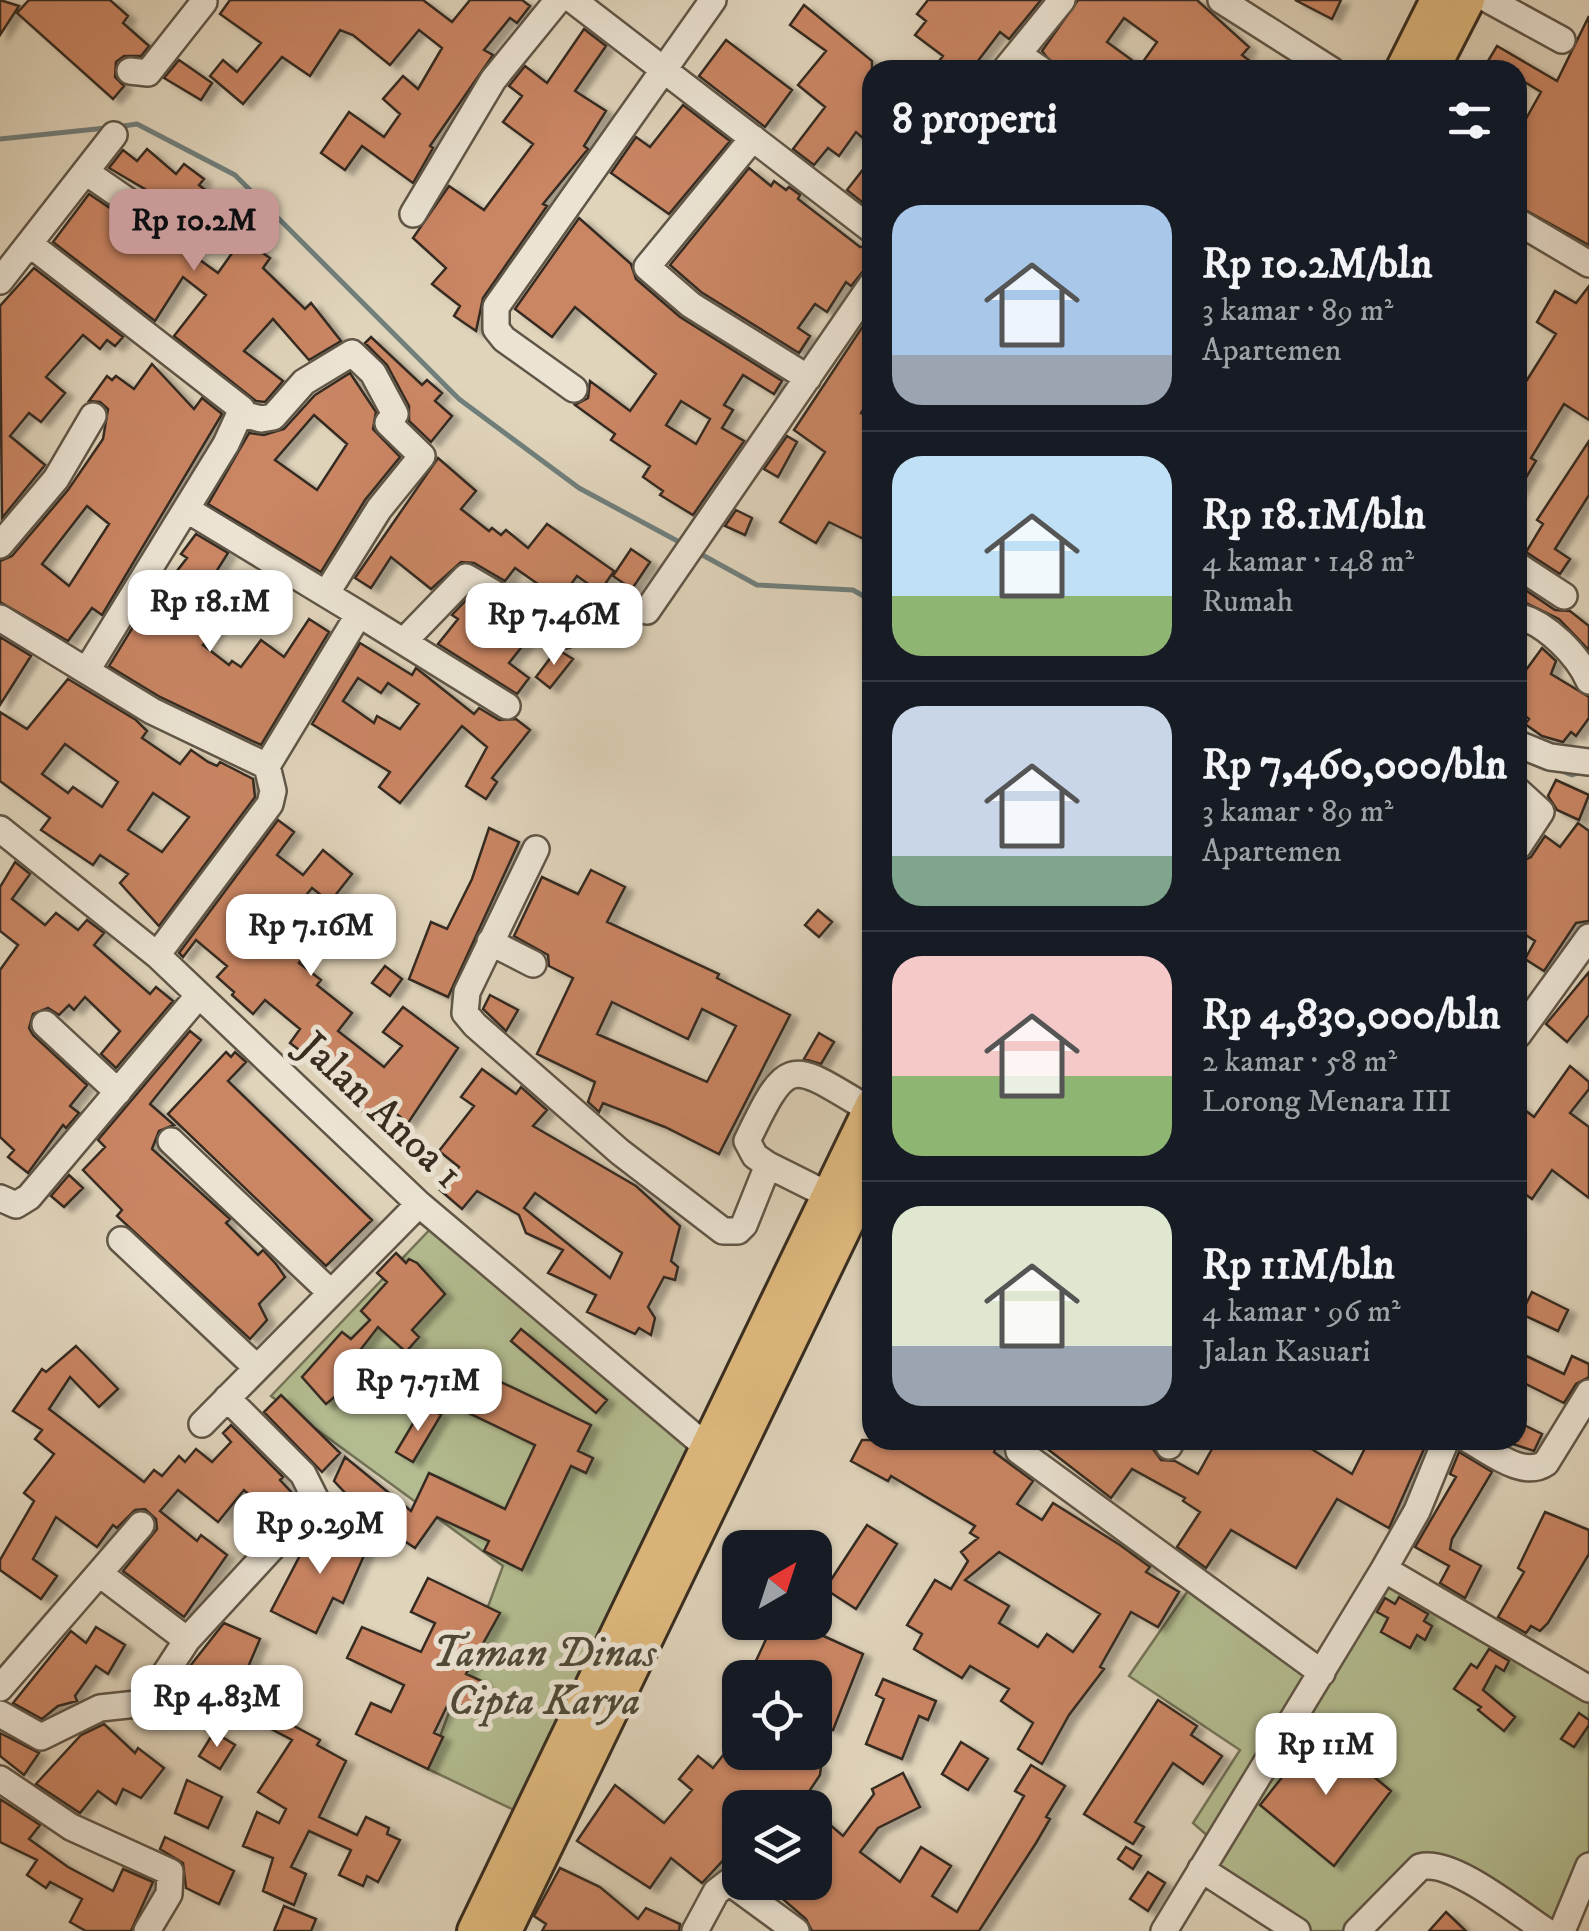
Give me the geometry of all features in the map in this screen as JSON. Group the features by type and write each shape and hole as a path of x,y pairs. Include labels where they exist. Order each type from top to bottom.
{"main road":[{"path":"1407,60 1436,0"},
{"path":"1437,60 1468,0"},
{"path":"474,1931 862,1126"},
{"path":"505,1931 862,1192"}],"street":[{"path":"130,71 148,72 202,0"},
{"path":"412,214 493,80 558,0"},
{"path":"573,0 862,222"},
{"path":"574,389 504,340 496,330 496,307 714,0"},
{"path":"1014,60 1062,0"},
{"path":"1221,0 1315,60"},
{"path":"1489,0 1562,40"},
{"path":"0,282 114,135"},
{"path":"754,138 647,267 691,305 808,378"},
{"path":"86,172 138,208 150,208 168,221"},
{"path":"1527,227 1589,264"},
{"path":"30,244 242,406 242,414 87,670"},
{"path":"405,640 466,577 565,635 596,605 647,612 685,562 862,299"},
{"path":"242,414 261,419 273,416 304,382 352,353 372,374 386,406 395,414 388,424 422,456 370,522 326,594"},
{"path":"0,545 56,480 92,416"},
{"path":"186,509 507,706"},
{"path":"1527,572 1564,596"},
{"path":"158,954 270,804 273,792 266,766 359,614"},
{"path":"0,618 152,711 266,766"},
{"path":"1527,619 1581,664 1589,681"},
{"path":"1527,748 1550,757 1589,762"},
{"path":"1527,799 1541,812 1527,833"},
{"name":"Jalan Anoa 1","path":"0,829 158,954 418,1204 708,1448"},
{"path":"536,849 467,992 465,1013 620,1152 723,1231 732,1232 748,1218 768,1165"},
{"path":"1527,1023 1589,937"},
{"path":"490,942 533,964"},
{"path":"0,1198 16,1205 29,1197 200,994"},
{"path":"45,1024 118,1092"},
{"path":"828,1195 768,1165 755,1156 747,1142 774,1084 782,1078 810,1074 862,1103"},
{"path":"171,1141 331,1293"},
{"path":"202,1424 418,1204"},
{"path":"121,1240 257,1368"},
{"path":"1488,1450 1523,1468 1536,1470 1546,1464 1589,1393"},
{"path":"0,1714 42,1737 52,1736 89,1711 146,1703 187,1640 316,1500 302,1474 227,1398"},
{"path":"1019,1450 1322,1674"},
{"path":"1164,1931 1384,1569 1413,1518 1442,1450"},
{"path":"0,1688 141,1525"},
{"path":"1384,1569 1589,1689"},
{"path":"100,1574 187,1640"},
{"path":"0,1779 71,1828 170,1872 169,1894 147,1931"},
{"path":"1357,1931 1420,1867 1429,1865 1463,1877 1546,1931"},
{"path":"1562,1931 1589,1866"},
{"path":"1201,1870 1297,1931"},
{"path":"695,1931 716,1892 729,1882 796,1931"}],"green space":[{"name":"Taman Dinas Cipta Karya","path":"438,1221 727,1474 556,1830 428,1769 503,1566 271,1396"},
{"path":"1385,1565 1589,1688 1589,1874 1560,1931 1420,1863 1351,1931 1307,1931 1204,1869 1218,1845 1193,1823 1240,1750 1129,1676 1194,1582 1320,1674"}],"building":[{"path":"0,0 19,6 0,35"},
{"path":"29,0 110,0 128,16 123,23 149,46 141,56 124,56 116,62 115,77 124,86 113,99 17,13"},
{"path":"230,0 423,0 452,22 470,0 522,0 530,6 517,23 510,18 484,50 493,55 430,146 433,148 413,183 362,146 345,170 321,153 349,112 384,137 400,114 383,99 403,76 418,89 442,48 419,30 390,65 353,35 340,30 310,76 282,57 243,104 210,76 223,60 237,72 261,43 220,14"},
{"path":"928,0 1041,0 1009,39 1000,32 979,60 940,60 943,56 915,35 926,21 917,14"},
{"path":"1078,0 1197,0 1249,47 1242,55 1249,60 1144,60 1157,42 1124,18 1107,42 1132,60 1049,60 1042,51"},
{"path":"1295,0 1341,0 1332,19"},
{"path":"804,5 871,60 862,60 862,137 856,132 839,156 828,148 814,165 793,149 825,107 798,85 826,51 790,25"},
{"path":"1589,16 1589,245 1527,211 1527,117 1541,92 1527,83 1527,64 1557,81"},
{"path":"584,29 606,46 575,91 606,111 584,146 588,149 543,204 547,206 483,298 476,331 454,316 460,306 432,284 446,268 413,238 449,186 484,210 533,144 503,122 522,96 509,86 525,66 547,83"},
{"path":"726,40 792,90 765,127 699,76"},
{"path":"1497,46 1521,60 1489,60"},
{"path":"179,60 212,83 201,100 164,78"},
{"path":"683,105 730,141 669,214 611,173 636,137 650,147"},
{"path":"147,149 176,174 184,164 204,179 199,185 227,207 232,200 248,211 226,242 204,227 186,250 218,273 242,239 270,258 263,268 305,309 311,303 341,341 309,360 273,319 244,351 283,381 265,402 256,401 174,336 206,295 183,277 155,321 53,242 89,194 129,221 160,235 168,237 181,231 184,222 177,208 109,168 123,150 137,161"},
{"path":"749,168 771,186 774,181 786,190 789,187 800,195 798,199 862,247 862,272 851,286 846,282 827,312 815,304 798,328 810,336 799,353 701,292 670,265"},
{"path":"862,171 862,202 847,190"},
{"path":"579,218 631,264 636,279 680,317 782,381 774,394 743,375 724,405 733,410 722,428 744,441 693,515 660,495 663,491 643,477 650,466 611,440 615,434 575,405 588,398 590,381 630,411 656,374 575,307 552,337 515,309","holes":["681,401 710,419 696,444 666,425"]},
{"path":"34,268 123,337 115,346 107,340 100,349 83,335 46,377 65,393 41,422 29,413 10,436 45,465 2,518 0,306"},
{"path":"1589,286 1589,420 1564,404 1531,458 1536,461 1527,476 1527,380 1556,334 1537,322 1555,291 1576,303"},
{"path":"862,328 862,538 829,522 816,543 780,522 825,452 794,430"},
{"path":"371,337 422,385 427,380 442,393 435,401 452,416 431,442 409,421 409,406 387,365 365,343"},
{"path":"152,364 194,409 202,398 222,414 102,615 92,608 68,641 0,602 0,561 12,556 68,490 103,439 108,409 100,402 89,401 107,376 112,380 116,376 134,389","holes":["87,506 109,524 69,586 42,564"]},
{"path":"350,373 376,412 373,429 400,457 365,500 321,572 208,504 249,433 264,435 284,429 315,395","holes":["314,415 347,444 317,490 275,460"]},
{"path":"787,436 797,442 778,477 764,469"},
{"path":"1589,441 1589,495 1555,549 1570,559 1560,574 1527,553 1543,524 1537,520"},
{"path":"438,458 476,491 461,509 489,531 492,528 501,535 506,530 528,548 547,524 614,571 603,587 594,588 577,576 558,602 565,606 560,613 541,602 548,591 515,568 505,581 474,563 461,562 431,589 391,557 371,588 355,578"},
{"path":"736,510 752,518 745,535 725,526"},
{"path":"196,534 228,553 197,602 222,622 203,645 229,665 232,661 241,667 261,640 284,657 309,619 329,632 261,745 160,697 109,666 164,576 169,581 187,558 181,554"},
{"path":"631,549 650,562 632,589 613,576"},
{"path":"1527,591 1555,610 1570,611 1589,626 1589,650 1559,619 1527,603"},
{"path":"469,597 532,634 509,663 529,678 517,694 438,644 458,619 452,615"},
{"path":"0,637 31,656 0,705"},
{"path":"360,643 412,675 416,668 474,714 479,708 499,720 516,719 530,730 492,778 497,782 486,799 466,786 487,747 462,726 400,803 379,787 390,772 312,724","holes":["358,678 381,693 388,683 419,704 400,729 377,716 374,723 343,701"]},
{"path":"1542,648 1556,661 1551,674 1589,697 1589,718 1576,736 1571,732 1563,742 1542,736 1527,725 1527,669"},
{"path":"557,649 573,659 550,688 536,677"},
{"path":"68,679 136,720 147,731 142,738 180,764 191,750 208,762 217,766 220,762 253,779 255,797 159,926 120,883 128,874 100,855 93,865 41,830 50,818 0,781 0,712 27,729","holes":["65,744 118,782 102,807 73,787 68,793 42,774","153,793 189,817 162,852 128,830"]},
{"path":"1556,780 1589,795 1579,820 1557,810 1548,796"},
{"path":"278,820 294,832 277,855 303,875 323,850 352,874 330,902 312,888 289,916 317,937 299,963 321,980 317,985 352,1013 338,1031 384,1067 402,1046 383,1032 403,1007 458,1048 408,1123 388,1107 375,1122 354,1104 364,1092 318,1057 314,1061 290,1043 300,1029 265,1000 253,1014 232,995 234,992 217,977 227,966 196,940 183,957 179,953"},
{"path":"1578,823 1589,831 1589,921 1576,923 1544,971 1527,960 1535,941 1527,936 1527,859 1545,836 1560,847"},
{"path":"489,828 519,842 448,997 409,979 431,922 447,929 472,879"},
{"path":"15,862 30,874 12,899 45,925 56,913 78,930 87,920 104,933 94,945 150,994 156,987 173,1001 116,1068 101,1054 120,1031 85,997 74,1010 69,1005 59,1015 48,1008 33,1014 29,1028 33,1035 87,1085 70,1106 79,1113 66,1128 63,1125 28,1173 8,1157 14,1150 0,1137 0,970 18,945 0,931 0,887"},
{"path":"591,870 625,887 607,922 719,974 717,978 790,1015 719,1154 603,1103 599,1112 588,1102 595,1082 537,1054 573,978 549,966 548,955 514,936 542,877 578,894","holes":["612,1002 688,1039 702,1009 736,1026 707,1082 597,1034"]},
{"path":"818,910 832,922 819,937 805,925"},
{"path":"385,966 402,979 390,996 372,983"},
{"path":"1589,972 1589,1015 1567,1042 1546,1024"},
{"path":"490,995 518,1010 506,1031 483,1009"},
{"path":"190,1031 201,1040 150,1104 174,1125 159,1131 152,1149 230,1219 226,1223 258,1255 263,1250 285,1277 259,1304 267,1320 250,1339 117,1216 122,1210 83,1170 105,1147 98,1140"},
{"path":"819,1033 834,1042 821,1064 804,1059"},
{"path":"226,1052 231,1057 235,1052 246,1062 228,1081 372,1220 326,1266 168,1114"},
{"path":"1570,1066 1589,1082 1589,1089 1570,1113 1589,1127 1589,1198 1552,1170 1532,1199 1527,1195 1527,1112 1534,1117"},
{"path":"482,1069 516,1094 521,1087 547,1110 533,1126 636,1186 680,1226 671,1261 678,1267 675,1280 664,1277 648,1307 655,1318 651,1335 639,1328 635,1334 587,1312 596,1295 548,1273 563,1250 526,1233 519,1215 477,1191 462,1209 440,1190 459,1167 439,1151 474,1106 461,1097","holes":["535,1193 622,1253 610,1278 524,1208"]},
{"path":"69,1175 83,1188 64,1207 51,1196"},
{"path":"396,1253 406,1263 409,1259 417,1263 445,1294 412,1330 419,1337 406,1352 378,1327 361,1349 376,1363 326,1404 302,1377 342,1332 351,1339 370,1320 361,1311 387,1282 377,1273"},
{"path":"1532,1292 1568,1310 1558,1331 1527,1317"},
{"path":"521,1329 607,1400 596,1413 511,1341"},
{"path":"76,1346 118,1389 99,1407 70,1377 49,1409 144,1482 154,1470 162,1476 179,1456 185,1462 196,1449 212,1462 231,1442 223,1433 231,1425 283,1477 280,1480 296,1497 276,1520 244,1490 218,1522 178,1490 160,1511 197,1541 201,1535 227,1555 184,1617 123,1571 157,1529 156,1519 145,1509 135,1510 117,1528 113,1525 97,1547 56,1517 33,1559 57,1576 41,1599 0,1570 0,1560 34,1501 24,1493 54,1454 35,1439 42,1430 13,1411 42,1369 46,1372"},
{"path":"1527,1356 1564,1374 1572,1356 1589,1364 1589,1377 1576,1384 1564,1403 1527,1384"},
{"path":"478,1371 591,1425 578,1451 593,1458 586,1473 571,1466 522,1570 484,1551 489,1541 437,1517 415,1548 367,1516 334,1481 345,1457 411,1511 429,1473 505,1509 535,1445 460,1409"},
{"path":"281,1395 340,1453 322,1472 264,1412"},
{"path":"424,1405 441,1415 413,1462 396,1452"},
{"path":"1527,1426 1542,1434 1534,1451 1527,1449"},
{"path":"862,1440 862,1450 995,1450 1033,1481 1017,1504 1042,1520 1053,1503 1120,1545 1150,1567 1146,1572 1179,1592 1158,1627 1131,1612 1100,1667 1104,1669 1069,1715 1042,1764 1018,1749 1033,1723 1001,1701 1009,1689 970,1666 962,1678 914,1649 922,1634 907,1625 935,1580 951,1589 968,1561 961,1552 978,1538 970,1533 975,1526 891,1476 888,1481 851,1461","holes":["999,1552 1100,1614 1073,1652 1047,1634 1038,1647 999,1623 1009,1606 965,1580"]},
{"path":"1049,1450 1154,1450 1161,1460 1175,1461 1198,1474 1211,1450 1313,1450 1352,1474 1364,1450 1424,1450 1389,1528 1337,1499 1296,1568 1231,1530 1206,1568 1177,1547 1200,1512 1183,1501 1185,1498 1132,1469 1111,1498"},
{"path":"1459,1452 1492,1472 1452,1539 1450,1549 1481,1566 1465,1598 1440,1583 1449,1566 1415,1547 1456,1477 1450,1474"},
{"path":"1545,1512 1589,1530 1589,1554 1548,1623 1540,1631 1531,1626 1526,1633 1498,1617 1524,1572 1518,1568"},
{"path":"318,1521 360,1541 357,1547 366,1551 343,1603 333,1598 316,1633 271,1611"},
{"path":"867,1525 897,1544 856,1609 832,1594 832,1578"},
{"path":"428,1578 500,1613 466,1674 484,1682 470,1710 450,1700 434,1733 443,1737 428,1769 356,1734 371,1703 391,1712 404,1685 347,1658 362,1627 421,1652 435,1623 411,1612"},
{"path":"1399,1597 1428,1614 1424,1621 1432,1626 1425,1640 1417,1635 1410,1648 1381,1632 1388,1618 1377,1612 1385,1598 1395,1604"},
{"path":"224,1623 260,1639 243,1679 273,1695 269,1704 287,1713 283,1720 320,1740 317,1745 346,1761 319,1817 357,1835 366,1817 389,1828 387,1834 400,1840 378,1882 367,1876 363,1886 339,1875 351,1850 309,1831 291,1867 306,1874 294,1905 263,1891 273,1858 243,1846 257,1812 279,1823 286,1809 258,1792 292,1740 235,1710 243,1694 205,1678 203,1683 183,1675"},
{"path":"96,1627 125,1645 108,1674 96,1666 75,1696 77,1701 58,1706 42,1719 13,1703 71,1631 86,1643"},
{"path":"766,1640 832,1640 863,1654 833,1730 832,1660 756,1660"},
{"path":"1489,1649 1509,1661 1504,1671 1496,1666 1483,1690 1515,1717 1504,1731 1478,1710 1481,1707 1454,1689 1471,1664 1477,1668"},
{"path":"883,1679 936,1701 928,1720 919,1716 902,1759 866,1744 884,1699 876,1695"},
{"path":"1158,1700 1197,1726 1191,1735 1222,1756 1203,1784 1173,1763 1135,1822 1144,1827 1133,1844 1084,1814"},
{"path":"1579,1713 1589,1720 1589,1725 1574,1747 1561,1739"},
{"path":"104,1724 135,1753 138,1748 164,1768 141,1798 123,1789 116,1804 98,1791 80,1813 36,1784 81,1735"},
{"path":"1319,1731 1391,1791 1334,1866 1260,1805"},
{"path":"214,1732 235,1745 220,1769 199,1756"},
{"path":"0,1733 39,1753 24,1775 0,1756"},
{"path":"961,1742 988,1759 968,1790 942,1774"},
{"path":"698,1756 713,1768 722,1757 722,1770 821,1770 810,1790 722,1790 722,1862 702,1883 671,1858 650,1888 577,1841 615,1785 664,1823 692,1790 679,1779"},
{"path":"1031,1765 1065,1786 1036,1843 979,1931 812,1931 806,1919 784,1900 832,1900 832,1827 843,1836 874,1794 872,1789 903,1773 920,1807 878,1828 860,1852 900,1882 921,1847 951,1866 932,1896 957,1912 1024,1796 1015,1791"},
{"path":"187,1780 222,1797 208,1828 175,1813"},
{"path":"0,1799 40,1825 29,1839 68,1867 113,1891 123,1869 153,1882 131,1931 86,1931 70,1922 82,1899 50,1882 46,1888 27,1875 37,1860 0,1842"},
{"path":"165,1837 234,1871 219,1904 186,1888 183,1863 160,1849"},
{"path":"1126,1847 1141,1856 1133,1869 1118,1859"},
{"path":"560,1868 600,1887 638,1919 646,1908 680,1924 679,1931 542,1931 546,1924 534,1916"},
{"path":"1148,1872 1165,1883 1148,1911 1130,1899"},
{"path":"284,1906 316,1919 311,1931 274,1931"},
{"path":"1446,1912 1466,1931 1429,1931"}],"waterway":[{"path":"117,127 137,124 235,175 459,399 579,488 683,544"},
{"path":"0,139 106,128"},
{"path":"697,552 757,585 853,590 862,595"},
{"path":"1559,770 1572,775 1581,772"}]}
